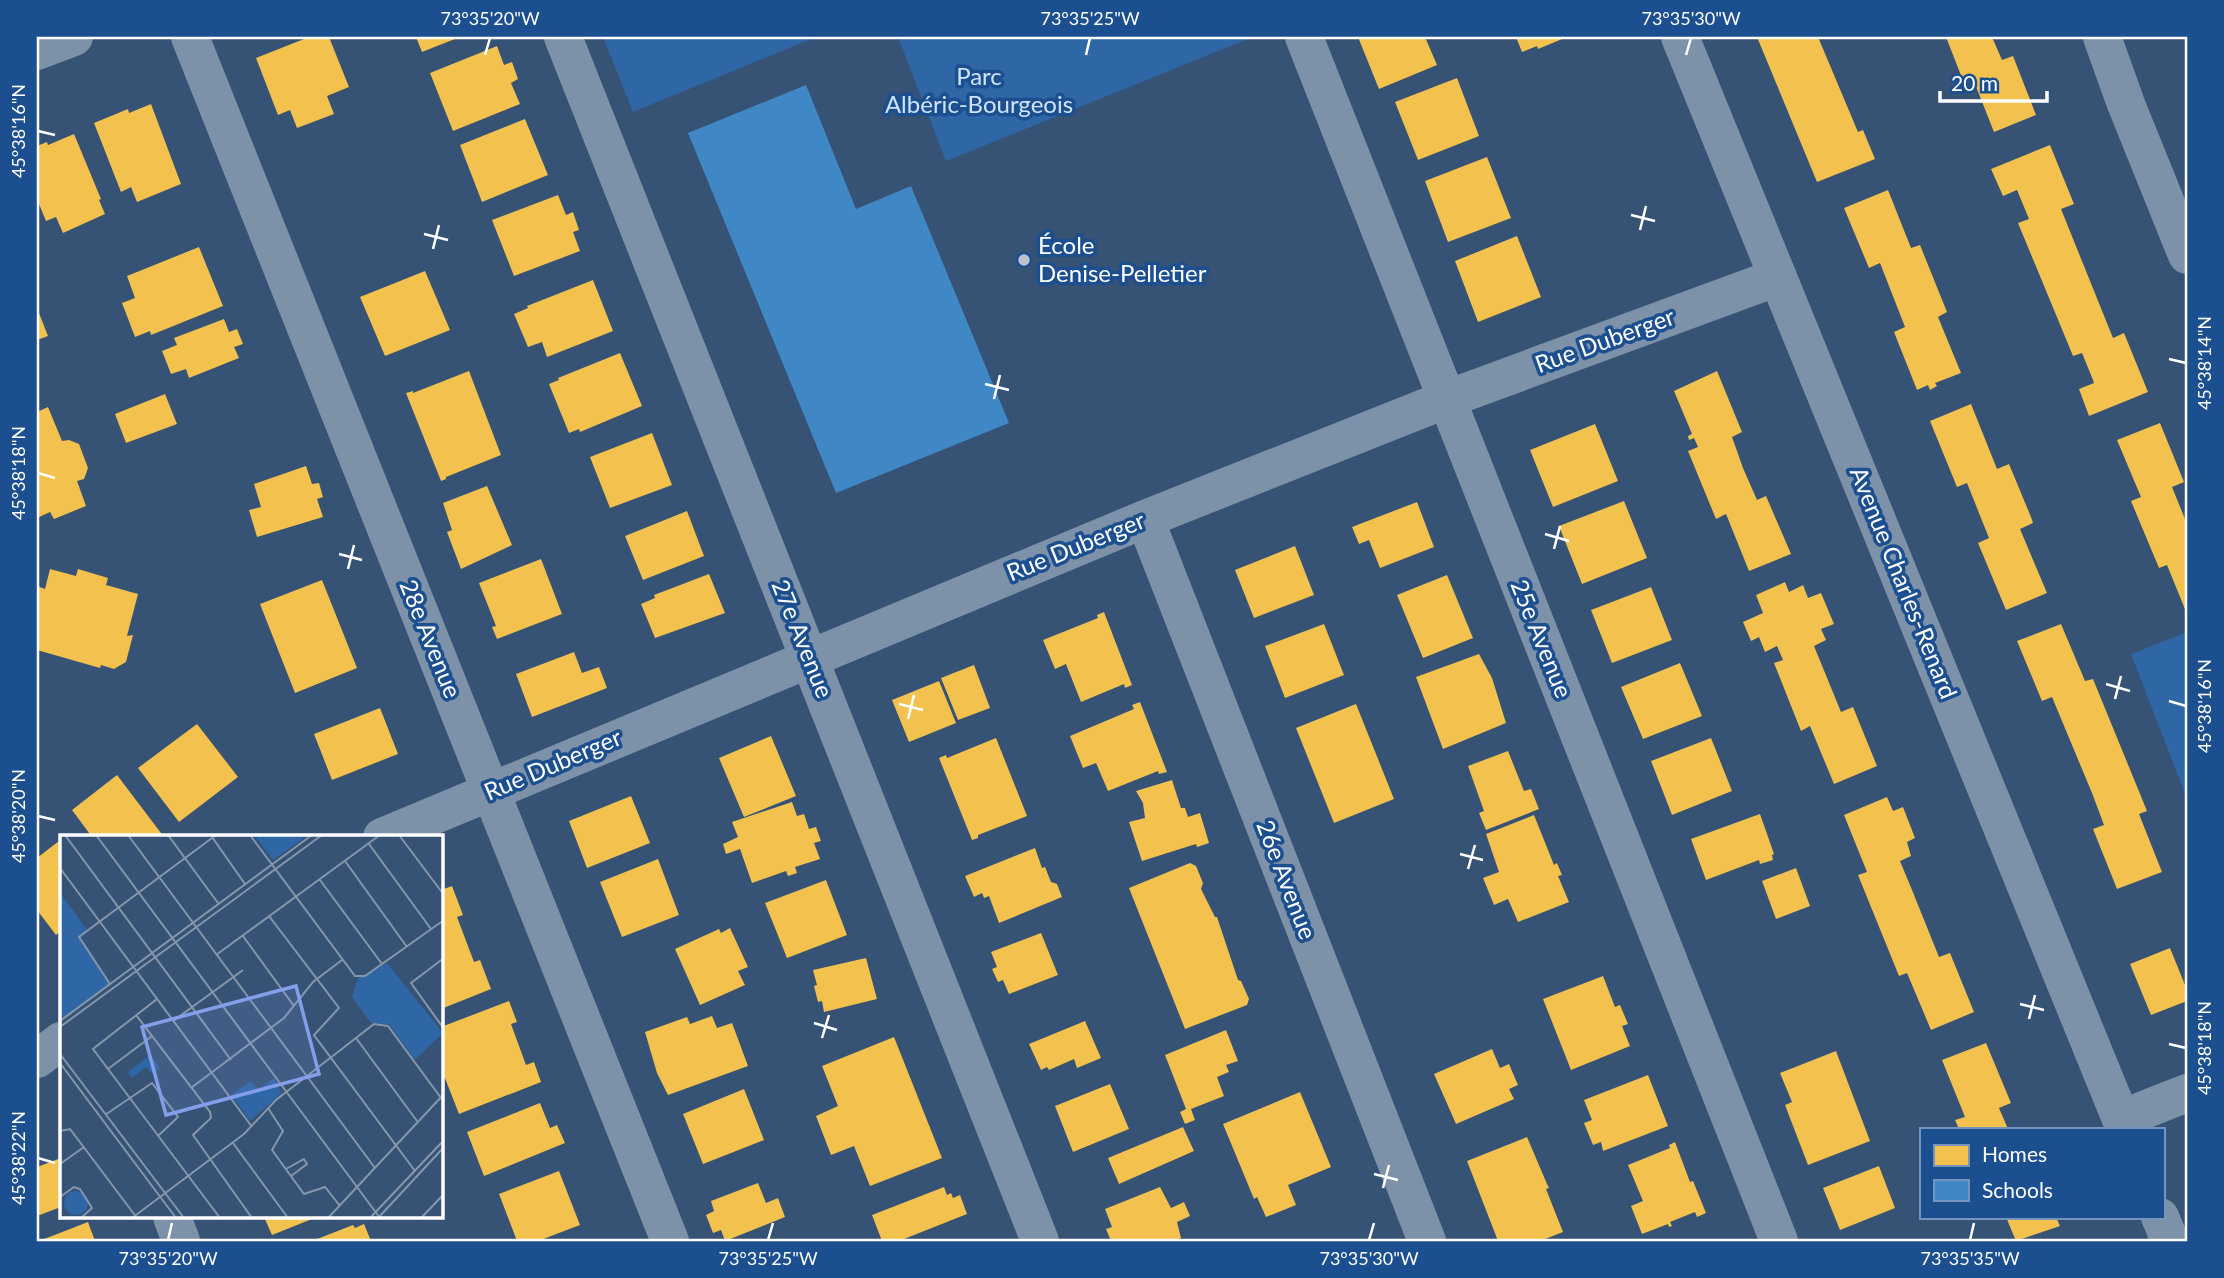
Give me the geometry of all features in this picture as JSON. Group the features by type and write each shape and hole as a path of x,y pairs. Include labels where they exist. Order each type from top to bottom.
{"street":[{"path":"37,51 74,37"},
{"name":"28e Avenue","path":"190,37 670,1241"},
{"name":"27e Avenue","path":"563,37 1040,1241"},
{"name":"25e Avenue","path":"1304,37 1779,1241"},
{"name":"Avenue Charles-Renard","path":"1680,37 2123,1124"},
{"path":"2102,37 2187,255"},
{"name":"Rue Duberger","path":"387,835 1145,519 1447,399 1778,277"},
{"name":"26e Avenue","path":"1145,519 1427,1241"},
{"path":"37,1059 60,1042"},
{"path":"2123,1124 2187,1093"},
{"path":"172,1218 181,1241"},
{"path":"2160,1218 2170,1241"}],"green space":[{"name":"Parc Albéric-Bourgeois","path":"603,37 816,37 633,112"},
{"name":"Parc Albéric-Bourgeois","path":"898,37 1253,37 946,161"},
{"path":"2187,632 2187,799 2131,654"}],"building: Homes":[{"path":"309,37 329,37 349,87 327,96 334,114 297,128 290,110 278,115 256,58"},
{"path":"416,37 460,37 422,52"},
{"path":"1358,37 1425,37 1437,65 1379,89"},
{"path":"1516,37 1567,37 1538,49 1537,46 1522,52"},
{"path":"1757,37 1818,37 1858,132 1863,130 1875,159 1817,182"},
{"path":"1946,37 1992,37 2002,60 2013,56 2036,115 1994,132 1971,74 1962,78"},
{"path":"497,46 504,65 512,62 518,79 511,83 520,104 453,131 430,73"},
{"path":"1457,78 1479,136 1418,160 1395,102"},
{"path":"151,104 181,184 137,202 131,187 121,192 94,123 128,109 129,113"},
{"path":"525,119 548,175 482,202 460,145"},
{"path":"74,134 105,214 63,233 56,217 46,221 37,199 37,146 47,142 48,145"},
{"path":"2050,145 2074,204 2061,209 2113,338 2124,333 2148,392 2089,416 2079,389 2094,383 2093,380 2082,353 2073,356 2018,223 2029,219 2017,190 2003,196 1991,169"},
{"path":"1487,157 1511,218 1448,242 1425,181"},
{"path":"1888,190 1911,248 1920,245 1947,312 1938,317 1961,373 1935,383 1937,386 1930,390 1928,385 1917,390 1894,332 1905,327 1880,263 1869,268 1844,208"},
{"path":"558,195 566,215 573,212 579,230 573,232 580,251 514,276 492,220"},
{"path":"1517,236 1541,297 1478,322 1455,261"},
{"path":"199,247 223,306 151,335 150,331 135,337 122,303 135,298 127,276"},
{"path":"425,271 450,330 385,356 360,297"},
{"path":"593,280 613,331 547,357 542,342 528,347 514,314 528,308 527,306"},
{"path":"37,308 48,336 37,340"},
{"path":"224,319 229,332 237,329 243,344 234,347 239,358 189,378 186,369 171,374 162,351 177,345 174,338"},
{"path":"620,353 642,406 580,432 579,429 569,433 549,384"},
{"path":"469,371 501,455 441,481 406,393 413,393"},
{"path":"1717,371 1742,432 1732,437 1743,468 1757,500 1766,496 1791,554 1749,571 1726,514 1716,519 1688,451 1698,447 1694,438 1689,440 1688,436 1692,434 1674,391"},
{"path":"165,394 177,424 126,443 115,414"},
{"path":"1971,404 1997,469 2009,464 2031,517 2033,523 2020,529 2047,593 2006,610 1978,543 1989,538 1967,483 1957,487 1930,421"},
{"path":"48,407 62,441 69,440 79,444 88,468 84,479 77,481 86,506 54,519 50,512 37,518 37,412"},
{"path":"2160,423 2184,482 2172,487 2187,524 2187,614 2167,565 2159,568 2131,501 2141,497 2117,440"},
{"path":"1595,424 1618,481 1553,507 1530,450"},
{"path":"652,433 672,485 610,508 590,457"},
{"path":"306,466 312,484 319,483 323,497 317,499 323,517 257,537 249,510 261,507 254,484"},
{"path":"487,486 512,545 461,569 447,532 452,530 443,503"},
{"path":"1624,501 1647,558 1582,584 1559,526"},
{"path":"1417,502 1434,547 1380,568 1369,540 1359,544 1352,527"},
{"path":"687,511 704,556 643,580 625,536"},
{"path":"1295,546 1314,595 1254,618 1235,570"},
{"path":"541,559 562,614 497,639 492,627 496,626 479,583"},
{"path":"50,569 76,576 78,569 108,578 106,585 138,594 127,636 133,635 126,662 114,669 101,665 100,668 37,650 37,586 45,589"},
{"path":"709,574 725,613 655,638 641,604 655,598 654,595"},
{"path":"1447,575 1473,638 1423,658 1397,595"},
{"path":"322,580 357,668 295,693 260,604"},
{"path":"1785,582 1789,592 1803,585 1808,598 1821,593 1834,624 1821,629 1826,640 1814,646 1841,712 1853,707 1877,766 1834,784 1810,726 1801,731 1774,663 1783,660 1777,646 1765,652 1759,637 1751,641 1743,622 1763,613 1756,595"},
{"path":"1651,587 1672,640 1612,663 1591,610"},
{"path":"1104,612 1132,685 1125,688 1124,684 1081,702 1066,664 1055,669 1043,640 1098,618 1097,615"},
{"path":"1324,624 1344,675 1285,698 1265,646"},
{"path":"2061,624 2085,681 2093,679 2147,811 2139,814 2162,872 2117,889 2093,829 2104,825 2092,793 2052,697 2042,701 2017,641"},
{"path":"574,652 582,673 599,667 607,688 532,717 516,674"},
{"path":"1479,654 1492,678 1506,723 1443,749 1416,677"},
{"path":"1680,663 1702,716 1643,739 1621,687"},
{"path":"974,665 990,708 958,720 941,678"},
{"path":"939,681 956,723 909,742 892,700"},
{"path":"1140,702 1167,772 1159,774 1158,771 1108,791 1096,763 1083,768 1070,736 1134,709 1132,705"},
{"path":"1356,704 1394,799 1334,823 1296,728"},
{"path":"380,708 398,754 332,780 314,734"},
{"path":"197,724 238,777 179,822 138,768"},
{"path":"771,736 796,796 744,817 719,758"},
{"path":"996,738 1027,816 978,835 978,838 972,840 939,758 946,755 947,758"},
{"path":"1711,738 1732,791 1672,815 1651,761"},
{"path":"1508,751 1524,791 1531,789 1539,809 1486,830 1479,813 1484,811 1468,766"},
{"path":"117,775 162,835 91,835 72,810"},
{"path":"1172,780 1181,808 1185,808 1188,817 1200,813 1209,843 1197,847 1196,844 1142,861 1129,822 1145,818 1143,803 1136,791"},
{"path":"631,796 650,843 587,868 569,821"},
{"path":"1887,797 1893,811 1903,807 1915,838 1907,842 1911,856 1900,861 1939,957 1950,953 1974,1012 1931,1030 1907,973 1899,976 1858,875 1867,872 1844,815"},
{"path":"792,802 797,816 804,814 809,829 816,827 821,841 814,843 820,859 795,867 797,873 788,876 786,871 752,883 740,849 726,854 723,844 738,837 732,822"},
{"path":"1760,814 1774,854 1773,860 1760,864 1759,860 1706,880 1691,839"},
{"path":"1534,815 1554,865 1557,863 1562,875 1558,876 1569,902 1518,922 1508,899 1494,905 1483,878 1499,872 1486,834"},
{"path":"59,841 60,932 56,935 37,910 37,858"},
{"path":"1035,848 1042,868 1045,867 1051,882 1057,884 1062,897 999,923 989,896 984,898 982,893 974,897 965,876"},
{"path":"658,859 679,915 622,937 600,882"},
{"path":"1190,863 1196,866 1203,883 1201,889 1217,917 1238,980 1249,999 1247,1005 1185,1029 1129,888"},
{"path":"1796,868 1810,906 1776,919 1762,881"},
{"path":"826,880 847,935 787,958 765,903"},
{"path":"452,886 463,915 457,917 474,962 480,960 491,989 443,1008 443,889"},
{"path":"730,928 748,967 738,971 745,985 700,1005 675,949 719,929 721,933"},
{"path":"1041,933 1058,975 1009,994 1003,980 998,982 992,969 997,967 991,952"},
{"path":"2170,948 2187,990 2187,1001 2151,1015 2130,964"},
{"path":"866,958 877,999 824,1012 822,1001 818,1002 813,970"},
{"path":"1603,976 1615,1007 1620,1005 1628,1024 1622,1026 1630,1046 1571,1070 1543,999"},
{"path":"509,1001 517,1022 511,1024 526,1065 534,1062 541,1082 459,1114 443,1073 443,1026"},
{"path":"712,1016 717,1028 732,1023 748,1066 668,1095 657,1073 645,1032 687,1017 690,1024"},
{"path":"1085,1021 1101,1058 1077,1068 1074,1059 1049,1070 1047,1067 1041,1070 1029,1044"},
{"path":"1226,1030 1238,1061 1226,1065 1229,1072 1217,1077 1224,1096 1191,1109 1195,1120 1185,1124 1180,1112 1186,1109 1165,1055"},
{"path":"894,1037 942,1158 870,1186 854,1146 831,1155 816,1116 838,1106 822,1066"},
{"path":"1986,1043 2011,1103 1999,1108 2008,1128 1959,1128 1955,1120 1965,1117 1942,1060"},
{"path":"1492,1049 1500,1068 1509,1064 1518,1085 1509,1089 1514,1099 1456,1124 1434,1074"},
{"path":"1836,1051 1870,1141 1808,1165 1785,1105 1792,1102 1780,1073"},
{"path":"1648,1075 1668,1126 1603,1151 1601,1142 1593,1145 1584,1123 1592,1120 1584,1100"},
{"path":"1110,1084 1129,1129 1073,1152 1055,1106"},
{"path":"744,1089 764,1140 703,1164 683,1114"},
{"path":"1300,1092 1331,1167 1288,1185 1296,1205 1266,1217 1257,1197 1254,1199 1223,1124"},
{"path":"540,1103 550,1128 557,1125 565,1143 484,1176 467,1132"},
{"path":"1183,1127 1194,1151 1119,1184 1108,1158"},
{"path":"1527,1137 1549,1188 1546,1189 1563,1232 1540,1241 1498,1241 1467,1161"},
{"path":"1675,1142 1690,1182 1693,1181 1706,1213 1697,1217 1695,1212 1670,1222 1672,1226 1669,1227 1668,1224 1642,1234 1631,1206 1643,1201 1628,1165 1670,1148 1669,1145"},
{"path":"60,1158 60,1207 37,1216 37,1167"},
{"path":"1879,1166 1895,1208 1840,1230 1823,1188"},
{"path":"559,1171 580,1225 538,1241 517,1241 499,1194"},
{"path":"758,1183 766,1203 778,1198 785,1217 725,1241 721,1230 713,1233 706,1215 714,1211 711,1201"},
{"path":"944,1187 947,1195 951,1193 953,1198 960,1195 967,1214 899,1241 882,1241 872,1215"},
{"path":"1160,1187 1171,1208 1184,1202 1190,1216 1177,1222 1181,1238 1175,1241 1111,1241 1106,1229 1112,1227 1105,1209"},
{"path":"264,1218 314,1218 272,1235"},
{"path":"2006,1218 2056,1218 2060,1226 2016,1241"},
{"path":"88,1222 95,1241 39,1241"},
{"path":"364,1224 371,1241 312,1241 353,1225 355,1228"}],"building: Schools":[{"path":"806,85 856,209 911,186 1009,423 836,493 688,133"}],"place":[{"name":"École Denise-Pelletier","path":"1024,260"}]}
